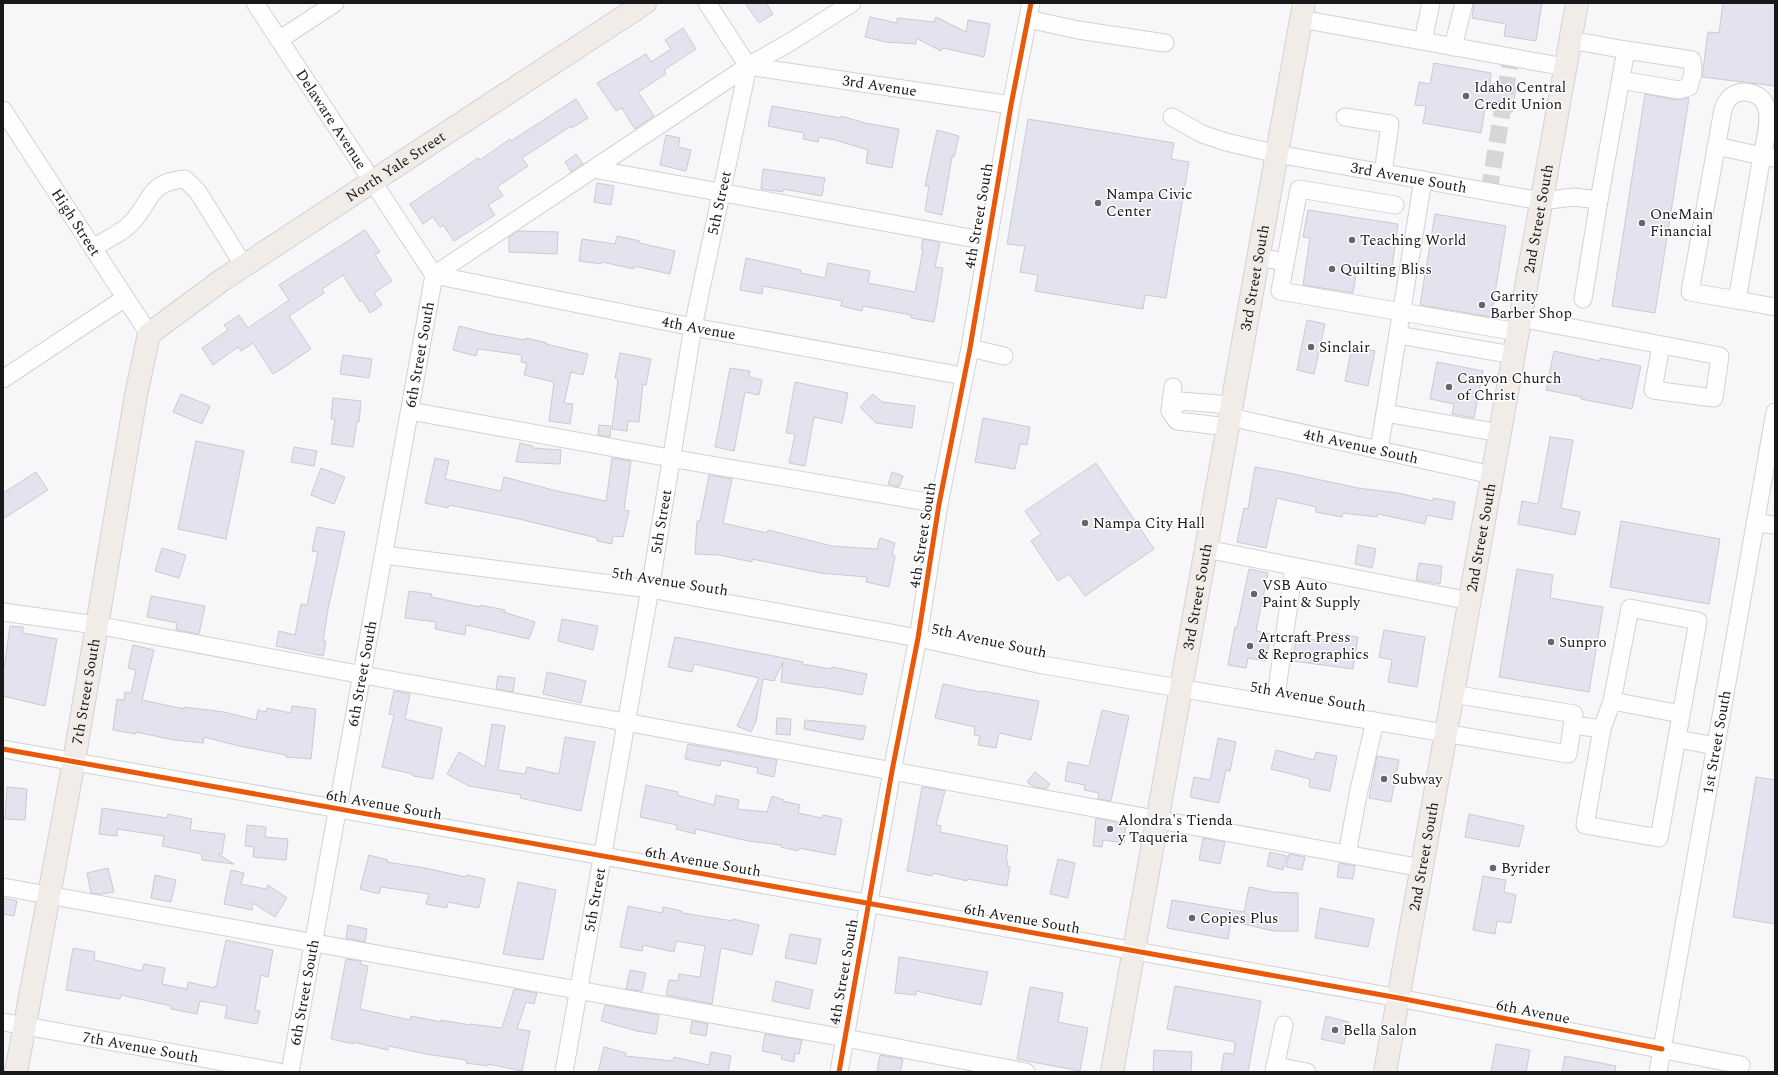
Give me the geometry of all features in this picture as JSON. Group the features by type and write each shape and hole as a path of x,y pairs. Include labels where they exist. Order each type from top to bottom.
{"main road":[{"name":"North Yale Street","path":"149,334 244,266 645,3"},
{"name":"2nd Street South","path":"1385,1072 1576,3"},
{"name":"3rd Street South","path":"1112,1072 1302,11"},
{"name":"7th Street South","path":"16,1072 74,762 134,402 149,334"}],"street":[{"name":"Delaware Avenue","path":"255,3 434,276"},
{"path":"279,40 335,3"},
{"path":"707,3 748,66"},
{"path":"434,276 748,66 792,41 852,3"},
{"path":"1423,41 1431,3"},
{"path":"1453,47 1464,3"},
{"path":"1030,11 1078,30 1165,43"},
{"name":"4th Street South","path":"839,1072 892,771 918,638 939,504 963,376 970,348 1011,105 1030,11"},
{"path":"1302,11 1423,41 1565,67"},
{"path":"1570,40 1692,60 1693,73 1689,87 1679,90 1621,80"},
{"path":"1583,298 1626,50"},
{"name":"3rd Avenue","path":"748,66 1011,105"},
{"name":"5th Street","path":"564,1072 577,991 650,590 670,458 693,327 748,66"},
{"path":"1736,300 1769,157 1767,107 1762,98 1756,94 1735,94 1728,100 1723,108 1690,292 1775,307"},
{"name":"High Street","path":"3,110 149,334"},
{"name":"3rd Avenue South","path":"1172,117 1202,134 1226,142 1277,154 1541,201 1574,197 1599,200"},
{"path":"1345,117 1390,124 1383,173"},
{"path":"1716,146 1769,157"},
{"path":"593,169 987,241"},
{"path":"93,248 127,227 140,214 144,203 153,191 172,180 185,179 198,192 244,266"},
{"path":"1379,450 1423,180"},
{"path":"1395,205 1299,189 1280,291 1401,313 1519,325 1661,345"},
{"path":"1258,257 1285,262"},
{"name":"4th Avenue","path":"434,276 693,327 963,376"},
{"name":"6th Street South","path":"290,1072 315,944 434,276"},
{"path":"3,379 125,298"},
{"path":"1398,335 1513,356"},
{"path":"970,348 1004,356"},
{"name":"4th Avenue South","path":"1173,387 1170,411 1180,401 1230,416 1492,475"},
{"path":"410,411 670,458 939,504"},
{"name":"1st Street South","path":"1658,1072 1775,412"},
{"path":"1385,413 1500,433"},
{"path":"1755,523 1775,524"},
{"path":"1206,549 1470,601"},
{"name":"5th Avenue South","path":"384,555 650,590 918,638 1043,665 1568,754 1573,725"},
{"path":"1275,704 1294,566"},
{"path":"1630,608 1698,621 1660,838 1585,825 1602,729 1612,701 1630,608"},
{"path":"3,612 96,625 1422,868"},
{"path":"1453,694 1574,714 1573,725 1602,729"},
{"path":"1612,701 1681,714"},
{"path":"1347,854 1359,790 1375,721"},
{"path":"1677,739 1716,746"},
{"name":"6th Avenue South","path":"3,749 1399,998"},
{"path":"3,887 845,1038 1026,1072"},
{"name":"6th Avenue","path":"1399,998 1741,1065"},
{"name":"7th Avenue South","path":"3,1022 279,1072"},
{"path":"1284,1025 1275,1069 1307,1072"}],"building":[{"path":"745,3 766,3 773,14 759,23"},
{"path":"1474,3 1542,3 1536,41 1504,36 1506,24 1472,18"},
{"path":"1723,3 1775,3 1775,86 1702,77 1708,32 1719,33"},
{"path":"870,17 897,23 897,18 934,22 936,17 966,32 968,20 990,24 984,57 943,48 941,51 916,38 916,44 886,42 865,37"},
{"path":"683,28 696,49 664,70 666,74 638,92 654,116 635,129 622,108 616,111 597,83 646,54 651,62 671,49 665,40"},
{"name":"Idaho Central Credit Union","path":"1434,63 1491,73 1490,83 1516,88 1512,112 1485,108 1481,133 1423,123 1426,106 1415,105 1419,82 1430,84"},
{"path":"1645,94 1677,100 1689,98 1655,313 1612,306"},
{"path":"576,99 588,118 572,128 571,126 522,158 528,166 497,187 503,196 488,205 495,215 454,241 443,225 440,227 433,217 423,224 410,204 478,158 480,160 510,139 511,141"},
{"path":"772,106 841,118 841,116 865,123 899,129 892,168 866,163 868,150 835,140 819,137 818,142 803,139 804,133 768,126"},
{"name":"Nampa Civic Center","path":"1028,119 1174,143 1171,159 1189,162 1166,298 1145,295 1143,309 1035,291 1038,275 1020,272 1025,246 1007,244"},
{"path":"937,130 959,136 954,157 952,157 942,215 925,211 929,186 925,186"},
{"path":"666,135 680,138 678,147 691,150 686,171 660,165"},
{"path":"576,154 583,164 571,172 565,162"},
{"path":"763,169 825,178 822,196 783,189 783,192 761,189"},
{"path":"597,183 614,186 611,205 594,202"},
{"path":"1308,210 1398,224 1392,267 1358,261 1353,293 1303,285 1310,238 1303,237"},
{"path":"1435,214 1506,226 1491,317 1420,305"},
{"path":"365,230 380,252 375,255 392,281 374,293 382,305 370,313 362,300 360,302 343,275 322,289 324,293 289,316 311,349 273,374 253,343 241,351 238,347 213,365 202,348 228,330 224,325 239,315 248,328 289,300 279,285"},
{"path":"518,231 558,232 557,254 509,252 509,237"},
{"path":"617,236 640,241 639,243 675,251 670,274 634,266 634,269 602,262 601,264 579,261 582,239 615,244"},
{"path":"923,239 940,242 935,267 943,268 934,322 911,318 911,315 863,306 862,311 841,306 842,301 763,286 762,294 740,290 746,258 801,270 801,273 825,278 828,263 870,271 868,283 915,292 923,250 921,249"},
{"name":"Sinclair","path":"1307,320 1325,324 1314,374 1297,370"},
{"path":"459,326 491,334 525,340 526,338 588,354 583,375 571,372 564,403 573,404 570,424 549,421 554,382 524,375 527,363 521,362 522,355 478,349 476,356 453,350"},
{"path":"1352,346 1375,351 1368,386 1345,381"},
{"path":"1554,351 1600,361 1600,358 1641,366 1632,409 1581,399 1582,397 1546,390"},
{"path":"620,353 651,359 646,385 643,384 639,422 628,421 627,431 612,429 618,379 615,378"},
{"path":"343,355 372,359 369,378 340,374"},
{"path":"1437,362 1483,371 1474,418 1452,414 1454,404 1430,399"},
{"path":"730,368 750,371 749,377 762,380 759,395 745,392 734,451 715,447"},
{"path":"795,382 848,393 842,423 814,417 805,466 789,463 795,434 786,433"},
{"path":"181,394 210,406 202,424 173,412"},
{"path":"873,394 882,402 915,406 912,428 876,423 860,407"},
{"path":"333,398 361,401 359,422 357,422 353,447 331,444 335,419 331,419"},
{"path":"983,418 1030,427 1027,445 1020,444 1015,469 975,462"},
{"path":"599,425 611,426 610,437 598,435"},
{"path":"1550,437 1573,440 1561,508 1580,512 1575,535 1518,524 1522,501 1538,504"},
{"path":"196,441 244,451 226,539 178,529"},
{"path":"520,443 533,446 533,448 561,450 560,464 516,462"},
{"path":"294,447 317,451 314,466 291,462"},
{"path":"435,458 449,461 445,479 501,491 504,477 557,491 606,501 612,458 631,461 624,510 629,511 623,537 613,536 612,544 597,541 597,538 519,519 449,505 448,508 425,503"},
{"name":"Nampa City Hall","path":"1096,463 1154,549 1085,596 1069,574 1058,581 1031,541 1041,534 1025,511"},
{"path":"1255,467 1358,488 1398,493 1433,501 1433,498 1455,502 1452,520 1427,515 1425,524 1378,514 1377,517 1343,513 1342,517 1316,512 1316,507 1277,498 1266,548 1237,542 1244,508 1248,509"},
{"path":"321,468 345,477 334,504 311,495"},
{"path":"36,472 48,490 3,519 3,493"},
{"path":"892,472 903,476 899,487 888,484"},
{"path":"709,475 732,479 723,523 767,533 768,530 832,546 877,549 880,538 895,543 892,555 895,556 889,587 866,582 867,577 820,573 752,559 752,562 719,555 695,554 697,521 700,521"},
{"path":"1621,521 1720,539 1709,604 1610,587"},
{"path":"317,527 345,532 328,609 323,641 326,641 323,656 276,646 279,631 295,635 301,604 307,605 318,552 312,551"},
{"path":"1358,545 1376,549 1372,568 1355,564"},
{"path":"162,548 186,555 179,578 155,571"},
{"path":"1419,563 1442,566 1440,584 1416,580"},
{"path":"1249,569 1268,573 1256,631 1271,634 1266,661 1248,658 1246,668 1228,665 1235,627 1237,627"},
{"name":"Sunpro","path":"1517,569 1553,575 1550,598 1603,607 1589,692 1499,677"},
{"path":"409,591 432,594 431,597 480,607 480,605 505,610 504,612 535,622 529,639 466,625 465,635 435,629 436,622 405,618"},
{"path":"151,596 205,606 199,634 176,630 177,623 147,617"},
{"path":"562,619 598,626 593,650 558,641"},
{"path":"10,626 23,627 23,633 57,639 45,706 3,696 3,667 4,668"},
{"path":"1384,630 1425,637 1417,687 1388,682 1392,660 1379,657"},
{"path":"1333,633 1358,637 1353,669 1293,661 1296,637 1332,643"},
{"path":"675,637 803,662 802,664 831,669 832,667 867,674 862,695 821,687 781,682 783,662 774,681 763,679 756,721 751,732 737,726 759,678 694,664 692,672 668,667"},
{"path":"133,645 154,650 142,700 184,709 184,707 224,712 256,720 258,710 266,712 267,708 291,713 292,706 316,709 311,759 286,757 286,755 239,746 204,737 203,743 174,740 136,732 136,734 113,730 117,699 124,700 125,692 131,693 136,670 128,668"},
{"path":"547,672 586,681 581,703 543,694"},
{"path":"498,676 515,678 513,692 496,689"},
{"path":"943,684 981,692 1039,701 1031,740 999,733 996,748 978,745 980,736 974,735 975,727 935,718"},
{"path":"394,691 410,694 405,719 442,728 433,779 413,776 413,774 382,767 394,715 389,714"},
{"path":"1102,710 1129,716 1111,801 1098,799 1099,793 1084,790 1085,785 1065,781 1068,762 1089,766"},
{"path":"777,718 791,719 790,735 776,734"},
{"path":"805,720 866,726 863,740 804,729"},
{"path":"492,724 505,726 498,770 525,774 527,767 559,774 565,737 595,742 581,811 520,798 521,795 469,786 447,774 459,752 485,767"},
{"path":"1218,738 1236,742 1230,771 1226,770 1219,803 1190,797 1194,777 1210,780"},
{"path":"688,744 777,760 774,777 757,773 758,768 721,760 720,766 685,759"},
{"path":"1276,750 1314,760 1316,752 1337,756 1330,791 1309,787 1310,779 1271,769"},
{"name":"Subway","path":"1377,756 1399,760 1391,802 1369,798"},
{"path":"1035,772 1050,784 1046,789 1034,787 1027,782"},
{"path":"1756,777 1775,780 1775,924 1733,917"},
{"path":"646,785 678,792 677,795 714,805 716,795 739,800 737,809 767,812 772,796 784,800 783,801 800,805 798,813 822,818 823,815 842,819 835,855 799,848 798,851 781,847 781,845 748,841 696,829 695,834 676,829 677,825 640,817"},
{"path":"7,787 27,789 25,820 5,819"},
{"path":"922,787 945,791 936,825 941,826 940,832 1008,846 1006,861 1008,861 1007,866 1010,867 1007,886 968,879 967,881 933,873 932,876 907,871"},
{"path":"102,808 167,818 168,814 192,819 190,830 225,834 222,854 218,854 234,864 202,860 202,854 162,846 164,836 117,829 117,836 99,834"},
{"path":"1469,814 1524,826 1519,847 1465,837"},
{"name":"Alondra's Tienda y Taqueria","path":"1096,818 1126,824 1124,843 1103,840 1102,847 1093,846"},
{"path":"247,825 266,827 265,837 288,839 286,860 253,857 254,847 245,846"},
{"path":"1203,838 1225,842 1220,864 1199,860"},
{"path":"1270,852 1287,856 1283,870 1267,866"},
{"path":"1289,854 1305,857 1302,870 1286,867"},
{"path":"369,855 388,860 387,862 466,877 467,875 485,879 479,908 448,902 447,908 426,904 429,894 381,887 379,894 360,889"},
{"path":"1058,859 1075,863 1068,898 1050,894"},
{"path":"1339,863 1355,866 1353,879 1337,877"},
{"path":"108,868 114,892 101,894 91,893 87,873"},
{"path":"231,870 244,873 241,884 266,889 268,885 287,898 275,917 253,903 252,910 224,904"},
{"path":"155,875 176,880 171,902 151,898"},
{"path":"1483,876 1506,880 1504,892 1516,895 1511,923 1497,921 1495,934 1473,930"},
{"path":"518,882 556,890 543,960 503,954"},
{"path":"1249,887 1273,892 1298,893 1298,931 1273,931 1231,921 1228,939 1167,928 1172,900 1244,912"},
{"path":"3,898 17,901 14,916 3,914"},
{"path":"628,906 662,913 663,907 682,911 682,913 733,921 733,919 759,925 752,955 721,948 712,1004 666,995 669,980 678,981 679,974 700,977 705,946 676,941 674,952 643,945 642,951 620,947"},
{"path":"1320,908 1374,919 1368,947 1315,938"},
{"path":"348,925 367,929 365,942 346,938"},
{"path":"790,934 821,939 816,964 785,958"},
{"path":"226,940 273,950 268,977 261,975 255,1010 260,1011 257,1024 225,1018 227,1006 200,1001 197,1014 171,1009 171,1006 121,995 120,999 66,990 73,948 95,952 94,960 142,971 144,964 165,968 162,984 187,989 188,982 214,988 214,986 216,987"},
{"path":"899,957 988,972 981,1005 916,991 916,995 895,993"},
{"path":"346,959 361,961 360,964 368,966 360,1009 410,1020 411,1016 441,1022 441,1020 502,1028 514,989 537,993 534,1004 526,1002 517,1029 530,1031 522,1071 488,1064 488,1066 466,1063 466,1060 426,1054 389,1046 388,1050 353,1042 353,1044 331,1039"},
{"path":"630,970 646,973 642,991 626,989"},
{"path":"776,981 813,990 809,1009 772,1001"},
{"path":"1175,986 1261,1001 1248,1072 1221,1072 1224,1053 1234,1054 1235,1042 1167,1029"},
{"path":"1030,987 1063,993 1058,1022 1088,1028 1080,1071 1017,1059"},
{"path":"605,1005 659,1015 656,1034 637,1031 601,1021"},
{"name":"Bella Salon","path":"1326,1016 1349,1022 1344,1044 1321,1039"},
{"path":"692,1021 708,1024 706,1036 690,1033"},
{"path":"765,1034 802,1040 799,1054 795,1053 794,1062 781,1059 782,1055 762,1051"},
{"path":"1496,1044 1530,1050 1526,1072 1491,1072"},
{"path":"604,1047 626,1053 625,1056 673,1061 674,1057 709,1065 711,1052 731,1056 728,1072 598,1072"},
{"path":"1154,1050 1192,1052 1191,1072 1153,1072"},
{"path":"880,1055 903,1059 900,1072 877,1072"},
{"path":"1565,1056 1616,1066 1615,1072 1562,1072"}],"tunnel":[{"path":"1489,192 1511,57"}],"cycle path":[{"path":"839,1072 892,771 918,638 939,504 970,348 1011,105 1031,3"},
{"path":"3,749 1399,998 1662,1049"}],"place":[{"name":"Idaho Central Credit Union","path":"1466,96"},
{"name":"Nampa Civic Center","path":"1098,203"},
{"name":"OneMain Financial","path":"1642,223"},
{"name":"Teaching World","path":"1352,240"},
{"name":"Quilting Bliss","path":"1332,269"},
{"name":"Garrity Barber Shop","path":"1482,305"},
{"name":"Sinclair","path":"1311,347"},
{"name":"Canyon Church of Christ","path":"1449,387"},
{"name":"Nampa City Hall","path":"1085,523"},
{"name":"VSB Auto Paint & Supply","path":"1254,594"},
{"name":"Sunpro","path":"1551,642"},
{"name":"Artcraft Press & Reprographics","path":"1250,646"},
{"name":"Subway","path":"1384,779"},
{"name":"Alondra's Tienda y Taqueria","path":"1110,829"},
{"name":"Byrider","path":"1493,868"},
{"name":"Copies Plus","path":"1192,918"},
{"name":"Bella Salon","path":"1335,1030"}]}
